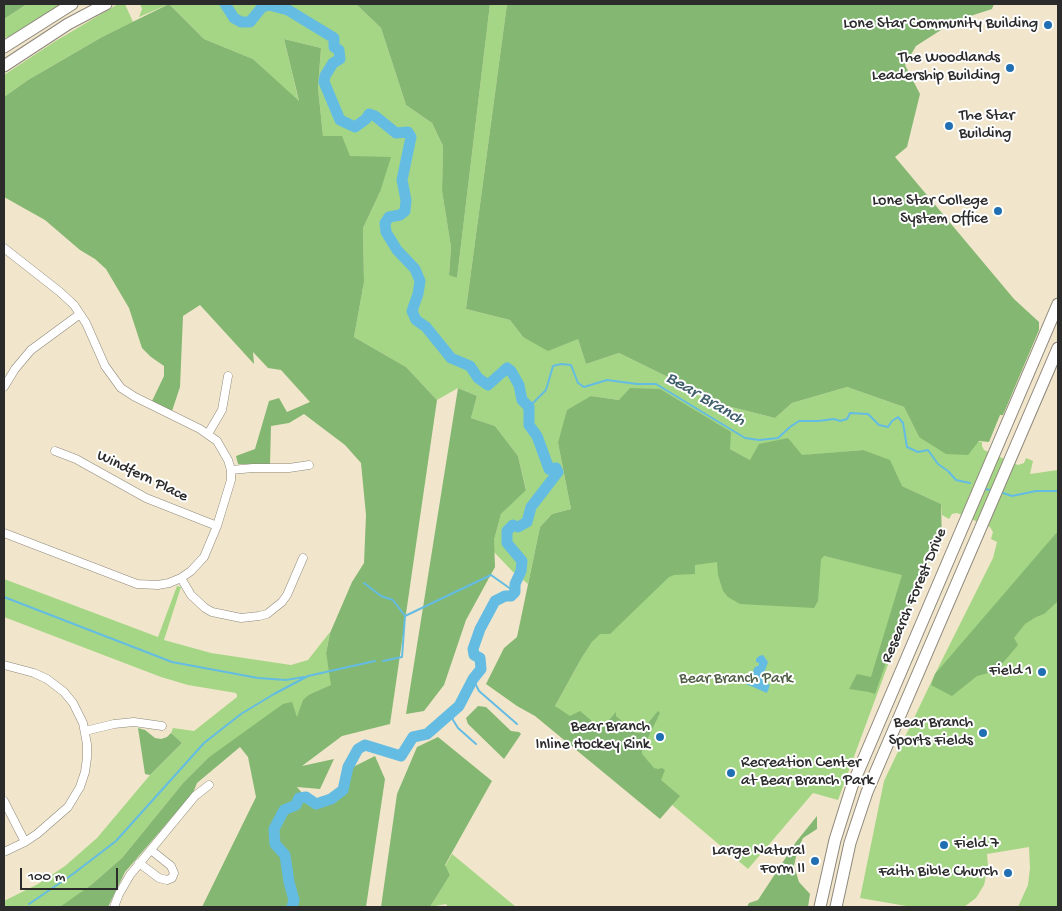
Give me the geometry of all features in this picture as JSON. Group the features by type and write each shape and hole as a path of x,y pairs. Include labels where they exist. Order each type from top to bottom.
{"main road":[{"path":"4,47 72,4"},
{"path":"5,61 106,4"},
{"name":"Research Forest Drive","path":"820,907 834,840 852,786 1058,304"},
{"name":"Research Forest Drive","path":"836,907 850,844 864,800 1058,348"}],"street":[{"path":"4,533 137,584 158,585 181,578 198,565 204,557 217,526 229,489 231,470 224,451 208,434 121,388 109,374 80,314 66,297 5,252"},
{"path":"4,387 15,369 31,350 80,314"},
{"path":"208,434 222,410 228,376"},
{"name":"Windfern Place","path":"55,451 76,460 146,498 217,526"},
{"path":"231,470 289,468 309,465"},
{"path":"181,578 191,595 212,612 241,618 258,616 267,614 282,602 303,558"},
{"path":"4,665 34,673 47,679 73,703 85,731 88,758 86,772 74,798 53,821 25,842 4,852"},
{"path":"85,731 114,724 134,722 162,726"},
{"path":"114,907 122,887 140,863 195,796 209,785"},
{"path":"4,801 25,842"},
{"path":"140,863 159,878 167,880 172,878 174,873 171,866 151,850"}],"green space":[{"path":"4,4 27,4 4,19"},
{"path":"27,4 62,4 11,36 4,38 4,19"},
{"path":"118,4 125,4 133,22 102,37 28,80 4,97 4,75 54,42"},
{"path":"140,4 169,4 139,17 142,9"},
{"path":"169,4 356,4 381,28 406,105 432,123 443,146 442,191 451,247 449,274 457,278 490,4 507,4 466,309 510,320 523,337 578,339 586,364 619,353 727,406 775,418 792,403 847,387 904,407 919,437 982,442 984,450 1018,465 1024,463 1026,458 1033,461 1030,474 1058,470 1058,531 1048,543 1058,543 1058,907 1018,907 1028,885 1030,868 1029,847 987,854 988,867 984,885 976,898 964,907 912,907 860,898 884,781 993,558 997,542 991,539 993,532 990,527 957,513 952,514 949,519 942,515 941,504 902,486 863,450 750,460 730,449 619,400 591,396 558,443 571,509 552,514 540,527 528,584 522,579 523,577 513,572 494,552 494,540 501,514 526,489 518,456 495,426 471,418 477,396 458,388 437,400 406,367 354,337 364,282 363,228 380,192 350,156 323,136 318,88 321,48 284,39 299,102 253,59 204,39"},
{"path":"169,4 204,39 253,59 299,101 284,39 321,48 318,88 323,136 342,136 350,156 391,157 380,192 363,228 364,282 354,337 406,367 437,400 390,724 342,736 302,766 334,759 320,789 297,787 315,808 337,798 353,767 375,756 385,779 366,907 202,907 256,797 248,757 240,747 197,783 193,793 125,872 108,907 60,907 91,885 122,858 183,783 208,758 283,704 292,702 297,717 303,700 310,694 331,685 326,653 330,633 352,582 364,563 366,515 361,463 345,445 304,414 289,423 271,426 270,464 238,464 236,456 255,449 269,401 279,398 287,412 310,402 281,370 268,368 253,352 254,364 200,305 183,316 180,387 172,411 152,401 164,376 164,366 142,348 129,308 106,269 45,220 4,197 4,97 28,80 102,37"},
{"path":"356,4 490,4 457,278 449,275 451,247 442,191 443,146 432,123 406,105 381,28"},
{"path":"507,4 994,4 992,9 955,21 916,46 905,65 920,94 907,147 895,157 1014,299 1039,322 1039,330 1003,415 1000,415 989,442 979,441 968,455 946,454 919,437 904,407 847,387 792,403 775,418 727,406 619,353 586,364 578,339 548,351 523,337 510,320 466,309"},
{"path":"458,388 477,396 471,418 495,426 518,456 526,490 501,514 494,540 495,567 466,620 444,685 424,711 406,714"},
{"path":"630,388 660,389 731,432 730,449 750,460 759,444 788,438 802,455 863,450 890,460 902,486 941,504 942,542 920,578 913,601 900,623 875,694 849,689 857,674 871,677 902,575 824,556 821,559 818,601 814,608 740,604 728,597 723,591 718,575 717,562 695,565 695,574 669,577 610,634 600,634 592,642 555,706 570,716 580,711 599,727 603,727 616,712 616,716 636,733 640,733 658,711 660,713 642,750 642,754 654,768 665,770 661,780 680,796 660,819 535,716 486,684 504,648 517,637 540,527 552,514 571,509 558,443 567,410 591,396 619,400"},
{"path":"1058,531 1058,601 1044,614 1025,624 1014,638 1018,645 996,671 977,676 952,696 931,685 935,674"},
{"name":"Bear Branch Park","path":"824,556 920,578 838,800 813,793 748,869 555,706 592,642 663,562"},
{"path":"4,579 158,637 177,586 181,587 164,640 211,653 291,665 308,660 330,632 326,653 332,685 310,694 297,718 208,758 183,783 122,858 67,903 60,907 7,907 4,906 4,901 38,884 65,866 97,838 150,775 182,743 171,733 173,728 194,731 237,697 237,695 236,693 188,685 161,677 4,617"},
{"path":"478,706 486,707 511,731 521,734 504,759 468,724 466,718"},
{"path":"138,728 145,730 155,738 161,739 171,733 182,743 150,775 145,774"},
{"path":"438,737 492,781 445,865 450,875 430,907 381,907 397,794 417,747"},
{"path":"817,816 817,829 803,838 794,866 799,882 810,894 808,907 747,907 749,903 758,900 796,842"},
{"path":"452,854 516,907 448,907 446,904 430,907 450,875 445,866"}],"water":[{"path":"763,655 768,662 762,679 770,685 767,693 746,684 754,668 759,665 756,659"}],"waterway":[{"path":"225,4 234,18 241,22 250,22 262,7 269,5 288,10 334,38 334,47 339,50 340,59 333,63 325,76 324,82 340,120 355,127 366,119 369,114 375,116 396,133 408,132 411,137 402,180 406,200 405,211 400,215 389,217 385,223 386,232 397,250 415,269 420,281 412,311 416,320 426,327 451,358 470,366 478,378 488,385 507,368 511,371 519,385 522,400 529,407 529,425 537,436 549,469 556,468 558,472 531,507 527,522 518,527 513,525 507,531 507,543 522,561 521,571 515,584 515,592 511,596 505,596 495,601 480,629 473,649 474,655 480,658 481,669 473,679 459,706 427,734 413,737 401,756 365,745 358,749 348,767 343,790 331,799 316,804 306,797 299,798 296,805 284,810 274,829 275,844 285,855 294,900 292,907"},
{"name":"Bear Branch","path":"529,407 546,390 553,366 561,364 571,365 578,383 584,387 607,380 637,384 656,384 745,438 759,440 778,438 799,421 834,419 840,421 847,419 850,413 868,414 879,425 888,427 898,417 903,423 907,447 918,452 928,450 938,464 956,480 970,483"},
{"name":"Bear Branch","path":"985,489 990,490"},
{"name":"Bear Branch","path":"1003,493 1012,496 1036,491 1058,491"},
{"path":"383,661 402,657 405,616 491,575 515,592"},
{"path":"364,583 381,596 393,600 405,616"},
{"path":"4,597 172,662 258,678 286,680 304,677"},
{"path":"29,904 73,874 116,841 204,743 241,714 308,676 375,661"},
{"path":"473,679 479,691 517,724"},
{"path":"451,712 458,728 476,744"}],"place":[{"name":"Lone Star Community Building","path":"1048,25"},
{"name":"The Woodlands Leadership Building","path":"1010,68"},
{"name":"The Star Building","path":"949,126"},
{"name":"Lone Star College System Office","path":"998,211"},
{"name":"Field 1","path":"1042,672"},
{"name":"Bear Branch Sports Fields","path":"983,733"},
{"name":"Bear Branch Inline Hockey Rink","path":"660,737"},
{"name":"Recreation Center at Bear Branch Park","path":"731,773"},
{"name":"Field 7","path":"944,845"},
{"name":"Large Natural Form II","path":"815,861"},
{"name":"Faith Bible Church","path":"1008,873"}]}
